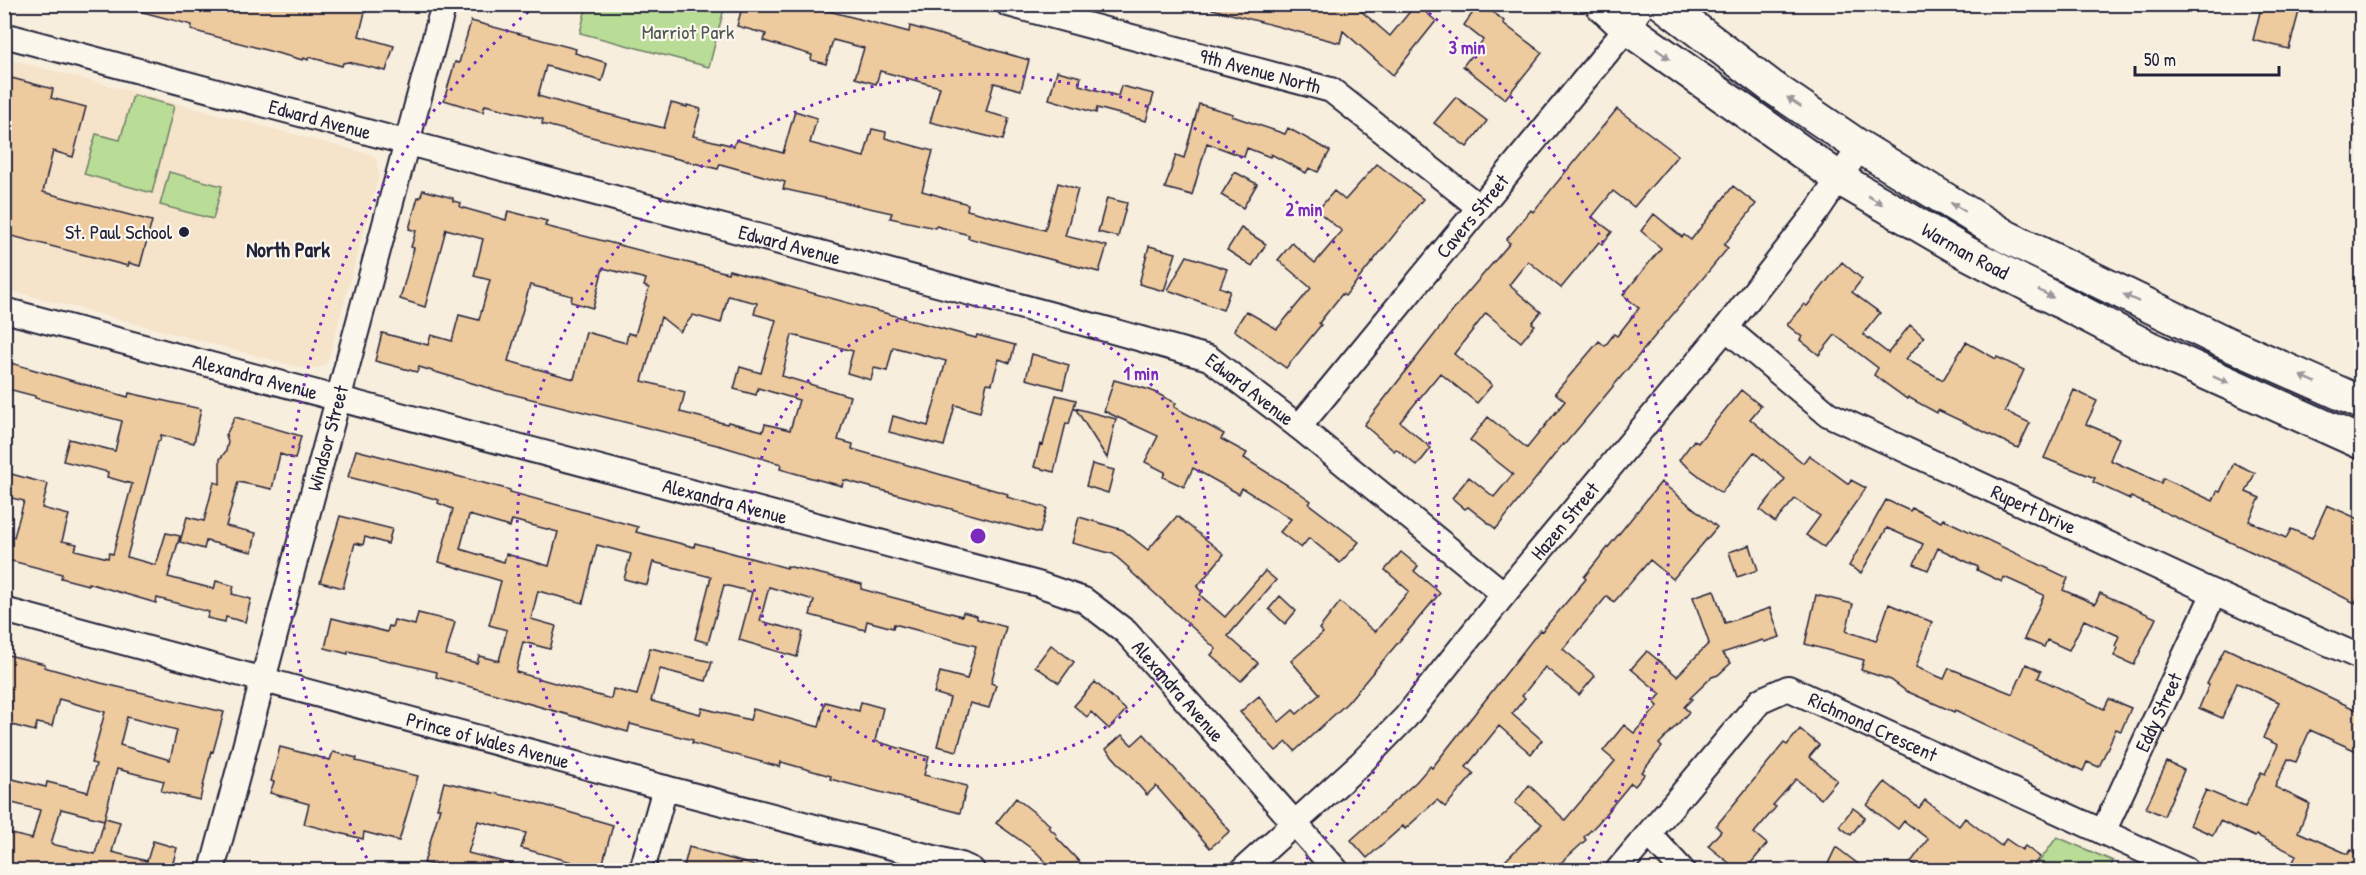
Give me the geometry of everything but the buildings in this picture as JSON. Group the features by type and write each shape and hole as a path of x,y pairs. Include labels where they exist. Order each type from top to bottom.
{"main road":[{"name":"Warman Road","path":"1600,4 1635,16 1840,179 1965,252 2148,347 2361,444"},
{"name":"Warman Road","path":"1664,4 1772,87 1860,147 2007,237 2224,342 2361,402"}],"street":[{"name":"Windsor Street","path":"212,870 444,4"},
{"name":"9th Avenue North","path":"1008,4 1046,9 1331,90 1479,207"},
{"name":"Cavers Street","path":"1299,428 1635,16"},
{"name":"Edward Avenue","path":"4,35 1097,326 1209,358 1504,594"},
{"name":"Hazen Street","path":"1243,870 1360,765 1406,717 1504,594 1726,328 1840,179 1860,147"},
{"name":"Alexandra Avenue","path":"4,310 1026,581 1084,600 1126,632 1336,870"},
{"name":"Rupert Drive","path":"1726,328 1828,414 2214,593 2361,658"},
{"name":"Eddy Street","path":"2103,832 2214,593"},
{"name":"Prince of Wales Avenue","path":"4,610 665,788 962,865 972,870"},
{"name":"Richmond Crescent","path":"1618,870 1761,700 1788,688 2186,870"},
{"path":"642,870 665,788"},
{"path":"1648,834 1682,870"}],"shaded area":[{"name":"St. Paul School","path":"4,58 372,155 376,159 379,175 326,363 321,367 307,369 5,289"}],"green space":[{"name":"Marriot Park","path":"587,4 725,5 709,67 580,33"},
{"path":"133,95 174,106 152,193 84,174 96,134 120,140"},
{"path":"169,172 222,186 213,219 160,205"},
{"path":"2057,837 2113,861 2110,870 2033,870"}],"place":[{"name":"St. Paul School","path":"184,232"}],"district":[{"name":"North Park","path":"288,250"}]}
